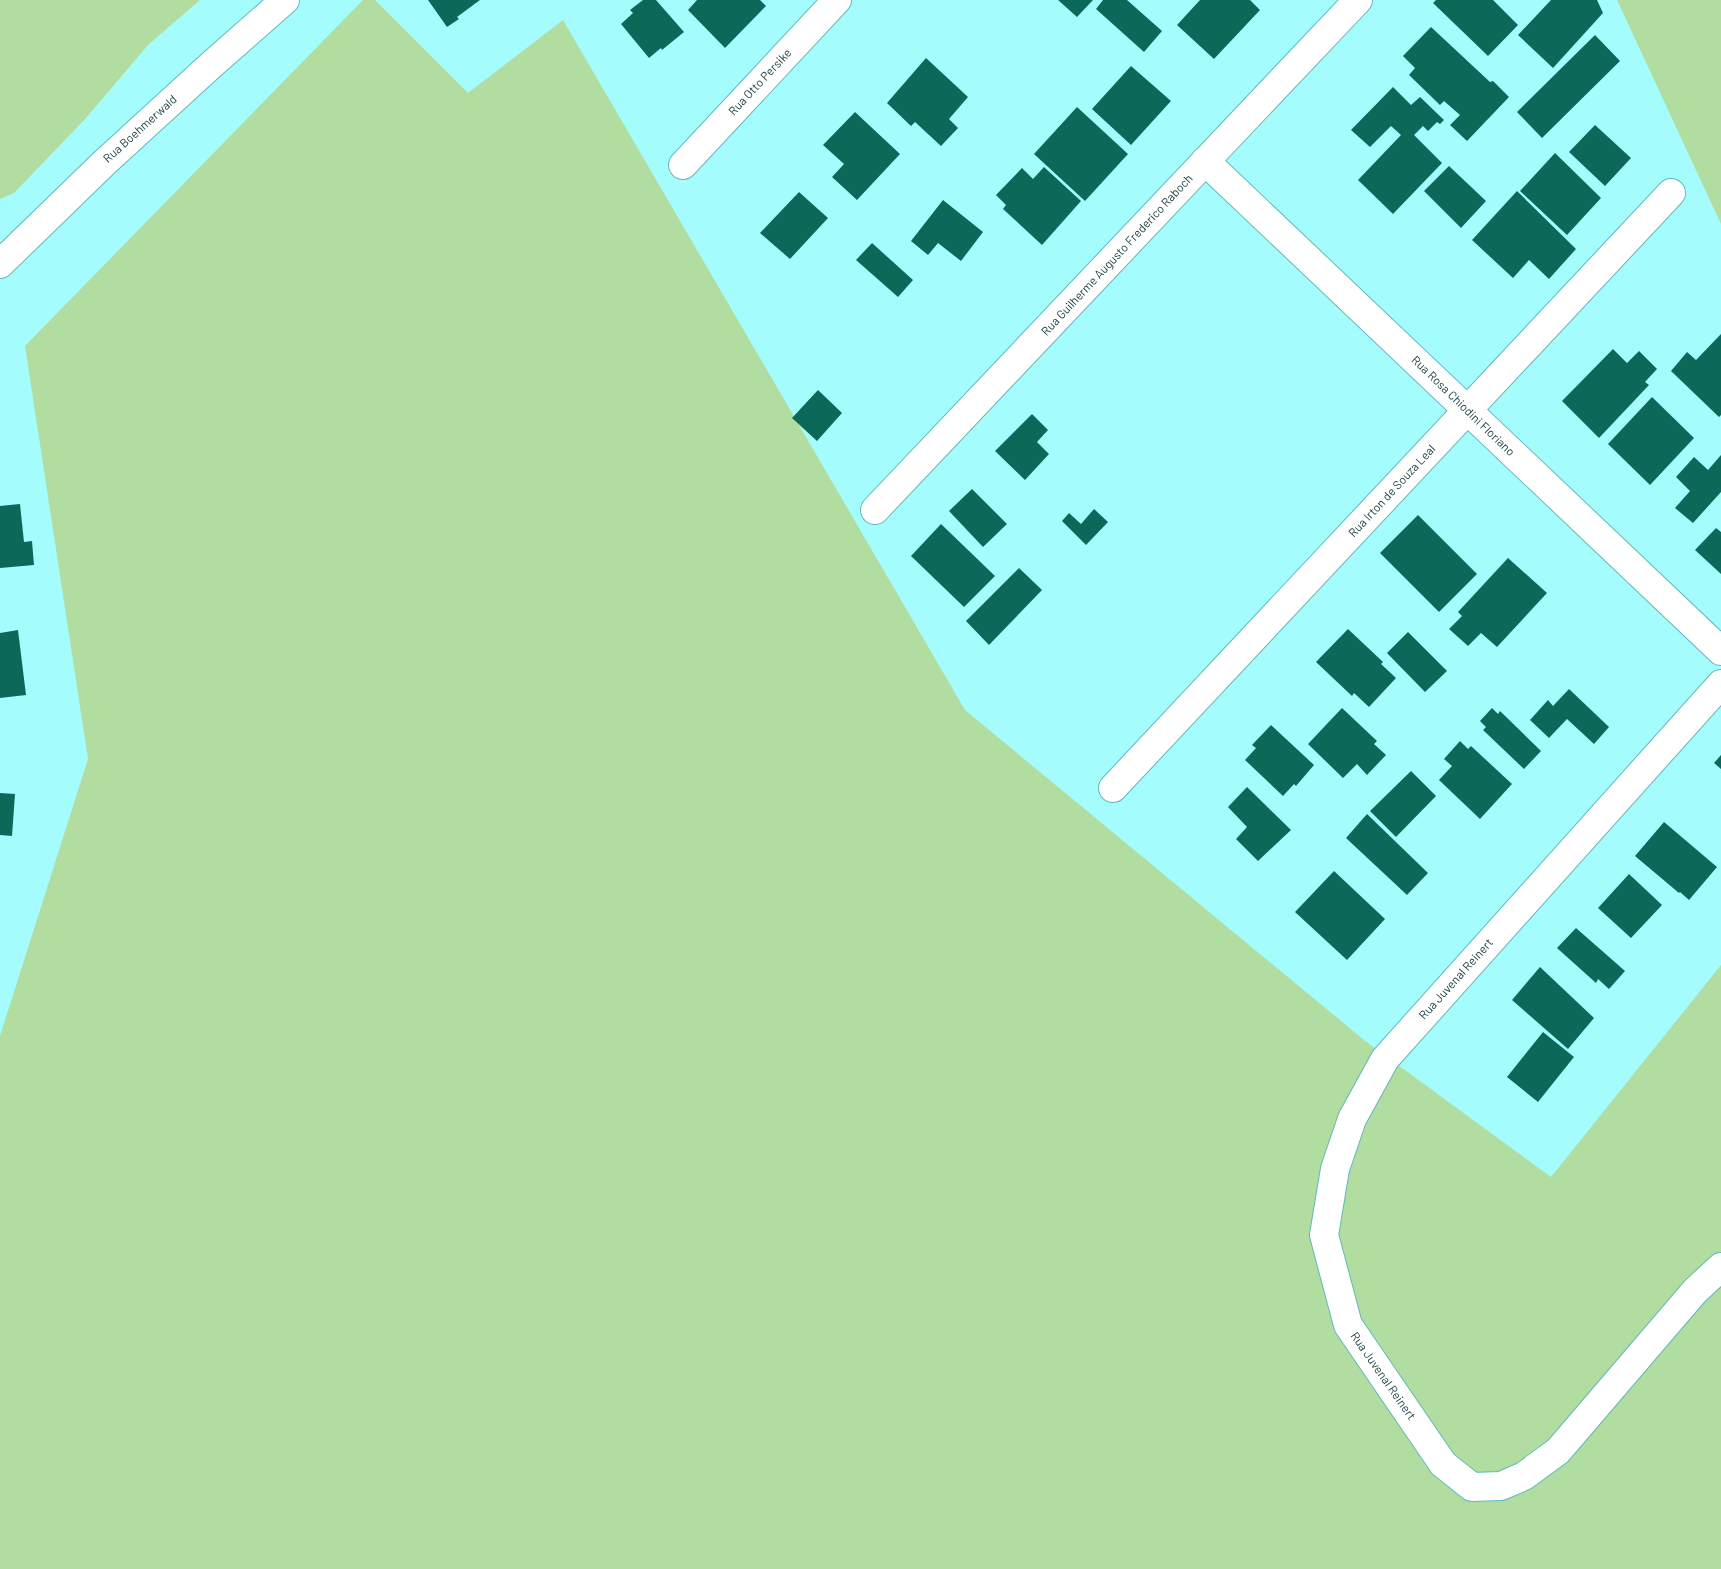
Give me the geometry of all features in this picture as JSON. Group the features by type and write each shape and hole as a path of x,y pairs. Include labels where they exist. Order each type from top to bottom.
{"street":[{"name":"Rua Boehmerwald","path":"0,264 104,163 285,0"},
{"name":"Rua Otto Persike","path":"683,165 837,0"},
{"name":"Rua Guilherme Augusto Frederico Raboch","path":"875,510 1358,0"},
{"name":"Rua Rosa Chiodini Floriano","path":"1205,162 1721,651"},
{"name":"Rua Irton de Souza Leal","path":"1113,788 1670,193"},
{"name":"Rua Juvenal Reinert","path":"1721,684 1385,1059 1352,1119 1335,1169 1324,1236 1348,1325 1443,1464 1472,1487 1501,1486 1524,1476 1558,1451 1695,1291 1721,1267"}],"green space":[{"path":"0,0 200,0 148,45 86,118 14,193 0,199"},
{"path":"363,0 375,0 468,93 563,20 965,710 1364,1040 1551,1177 1721,965 1721,1569 0,1569 0,1036 88,759 25,346"},
{"path":"1617,0 1721,0 1721,224"}],"building":[{"path":"428,0 480,0 447,27"},
{"path":"643,0 656,0 684,32 649,58 621,24 633,13 630,10"},
{"path":"697,0 760,0 766,6 725,48 688,10"},
{"path":"1058,0 1093,0 1077,17"},
{"path":"1103,0 1127,0 1162,31 1144,52 1096,9"},
{"path":"1200,0 1250,0 1260,10 1214,59 1177,25"},
{"path":"1436,0 1493,0 1518,25 1488,56 1433,3"},
{"path":"1551,0 1597,0 1603,13 1553,68 1518,35"},
{"path":"1431,27 1490,82 1493,81 1509,97 1467,141 1450,125 1460,115 1444,101 1440,105 1409,75 1415,68 1403,56"},
{"path":"1595,35 1620,61 1542,138 1517,112"},
{"path":"926,58 968,97 949,119 958,128 941,146 915,122 911,126 887,103"},
{"path":"1131,66 1171,101 1131,145 1092,109"},
{"path":"1393,87 1411,105 1420,97 1444,120 1440,124 1437,122 1428,131 1423,126 1414,135 1442,163 1393,214 1358,180 1401,135 1391,126 1370,147 1351,130"},
{"path":"1077,107 1128,154 1085,201 1034,154"},
{"path":"855,112 900,154 857,200 832,177 844,164 823,145"},
{"path":"1595,125 1631,158 1605,186 1569,152"},
{"path":"1555,153 1601,198 1567,235 1520,191"},
{"path":"1449,166 1486,201 1461,228 1424,191"},
{"path":"1044,167 1081,201 1042,245 1003,209 1006,205 996,195 1022,168 1033,179"},
{"path":"1517,191 1576,249 1549,279 1529,260 1513,278 1472,240"},
{"path":"799,192 828,218 790,259 760,233"},
{"path":"943,200 983,232 961,261 938,243 928,255 911,241"},
{"path":"872,243 913,280 898,297 856,260"},
{"path":"1721,334 1721,415 1719,417 1671,371 1687,352 1696,360"},
{"path":"1613,349 1627,363 1639,351 1657,369 1645,382 1649,385 1599,438 1562,401"},
{"path":"818,390 842,413 817,441 792,418"},
{"path":"1652,397 1694,438 1650,485 1608,444"},
{"path":"1032,414 1048,430 1037,442 1049,454 1025,480 995,451"},
{"path":"1721,455 1721,492 1693,523 1675,508 1690,491 1676,477 1694,457 1708,470"},
{"path":"972,489 1007,524 983,547 949,511"},
{"path":"20,504 24,542 32,541 34,565 0,568 0,506"},
{"path":"1094,509 1108,522 1086,545 1062,521 1069,513 1081,524"},
{"path":"1418,515 1477,574 1439,612 1380,553"},
{"path":"941,524 995,576 964,607 911,556"},
{"path":"1716,528 1721,532 1721,574 1695,550"},
{"path":"1508,558 1547,593 1497,647 1481,633 1468,646 1449,629 1462,616 1458,612"},
{"path":"1019,568 1042,590 989,645 966,621"},
{"path":"1348,629 1383,662 1381,664 1396,678 1369,707 1354,693 1352,696 1316,662"},
{"path":"18,630 26,695 0,698 0,633"},
{"path":"1408,632 1447,671 1425,692 1387,653"},
{"path":"1569,689 1609,727 1594,744 1567,719 1549,738 1530,720 1548,700 1553,706"},
{"path":"1342,708 1377,741 1374,744 1386,755 1367,775 1357,764 1343,778 1308,744"},
{"path":"1492,708 1498,714 1500,711 1541,751 1524,769 1483,730 1486,727 1480,721"},
{"path":"1271,725 1314,765 1296,786 1294,784 1283,796 1245,760 1256,748 1252,745"},
{"path":"1460,741 1468,749 1471,746 1512,784 1480,819 1439,780 1452,766 1444,759"},
{"path":"1721,755 1721,769 1714,763"},
{"path":"1411,771 1436,796 1396,837 1370,811"},
{"path":"1247,787 1291,830 1258,861 1236,839 1247,827 1228,807"},
{"path":"0,793 15,794 12,836 0,835"},
{"path":"1367,814 1428,873 1407,895 1346,838"},
{"path":"1664,822 1717,867 1689,900 1635,856"},
{"path":"1334,871 1385,919 1347,960 1295,912"},
{"path":"1629,874 1662,905 1631,938 1598,908"},
{"path":"1576,928 1625,971 1609,989 1598,979 1596,983 1557,948"},
{"path":"1540,967 1594,1018 1568,1049 1512,1000"},
{"path":"1543,1032 1574,1057 1538,1102 1507,1077"}]}
